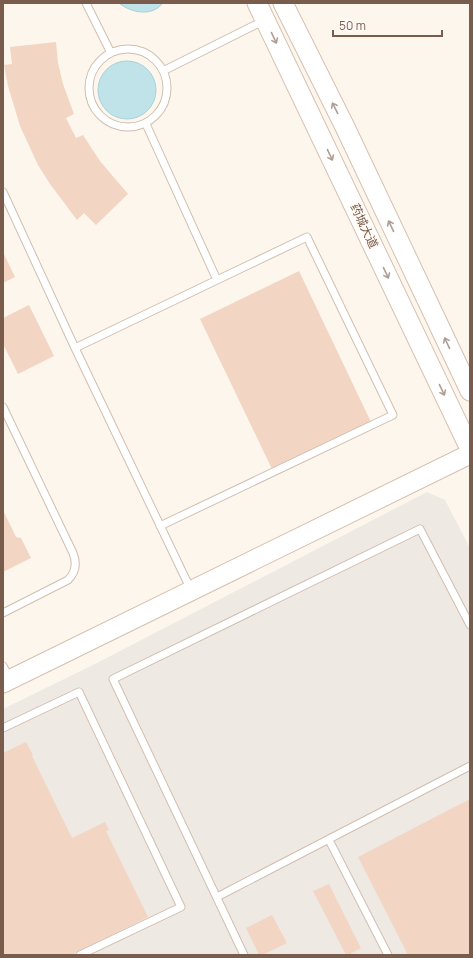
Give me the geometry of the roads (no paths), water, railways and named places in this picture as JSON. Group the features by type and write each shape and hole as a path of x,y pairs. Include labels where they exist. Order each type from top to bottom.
{"main road":[{"name":"药城大道","path":"257,3 470,449"},
{"name":"药城大道","path":"283,3 347,132 470,391"},
{"path":"5,676 191,591 470,454"}],"lane":[{"path":"86,3 111,53"},
{"path":"163,71 266,20"},
{"path":"124,49 133,49 142,52 154,59 163,71 167,80 168,89 166,98 163,107 157,115 146,124 132,128 114,125 98,114 93,106 89,88 90,78 99,62 111,53 124,49"},
{"path":"146,124 217,280"},
{"path":"3,192 75,348 191,591"},
{"path":"75,348 307,237 393,416 160,526"},
{"path":"3,408 76,559 76,565 75,572 68,580 3,613"},
{"path":"244,955 113,679 420,529 470,624"},
{"path":"3,728 79,692 181,907 80,955"},
{"path":"216,897 470,766"},
{"path":"328,840 388,955"}],"water":[{"path":"119,3 163,3 153,10 141,12 129,9"},
{"path":"127,61 143,66 151,74 156,90 151,106 143,114 127,119 111,114 103,106 98,90 103,74 111,66"}]}
